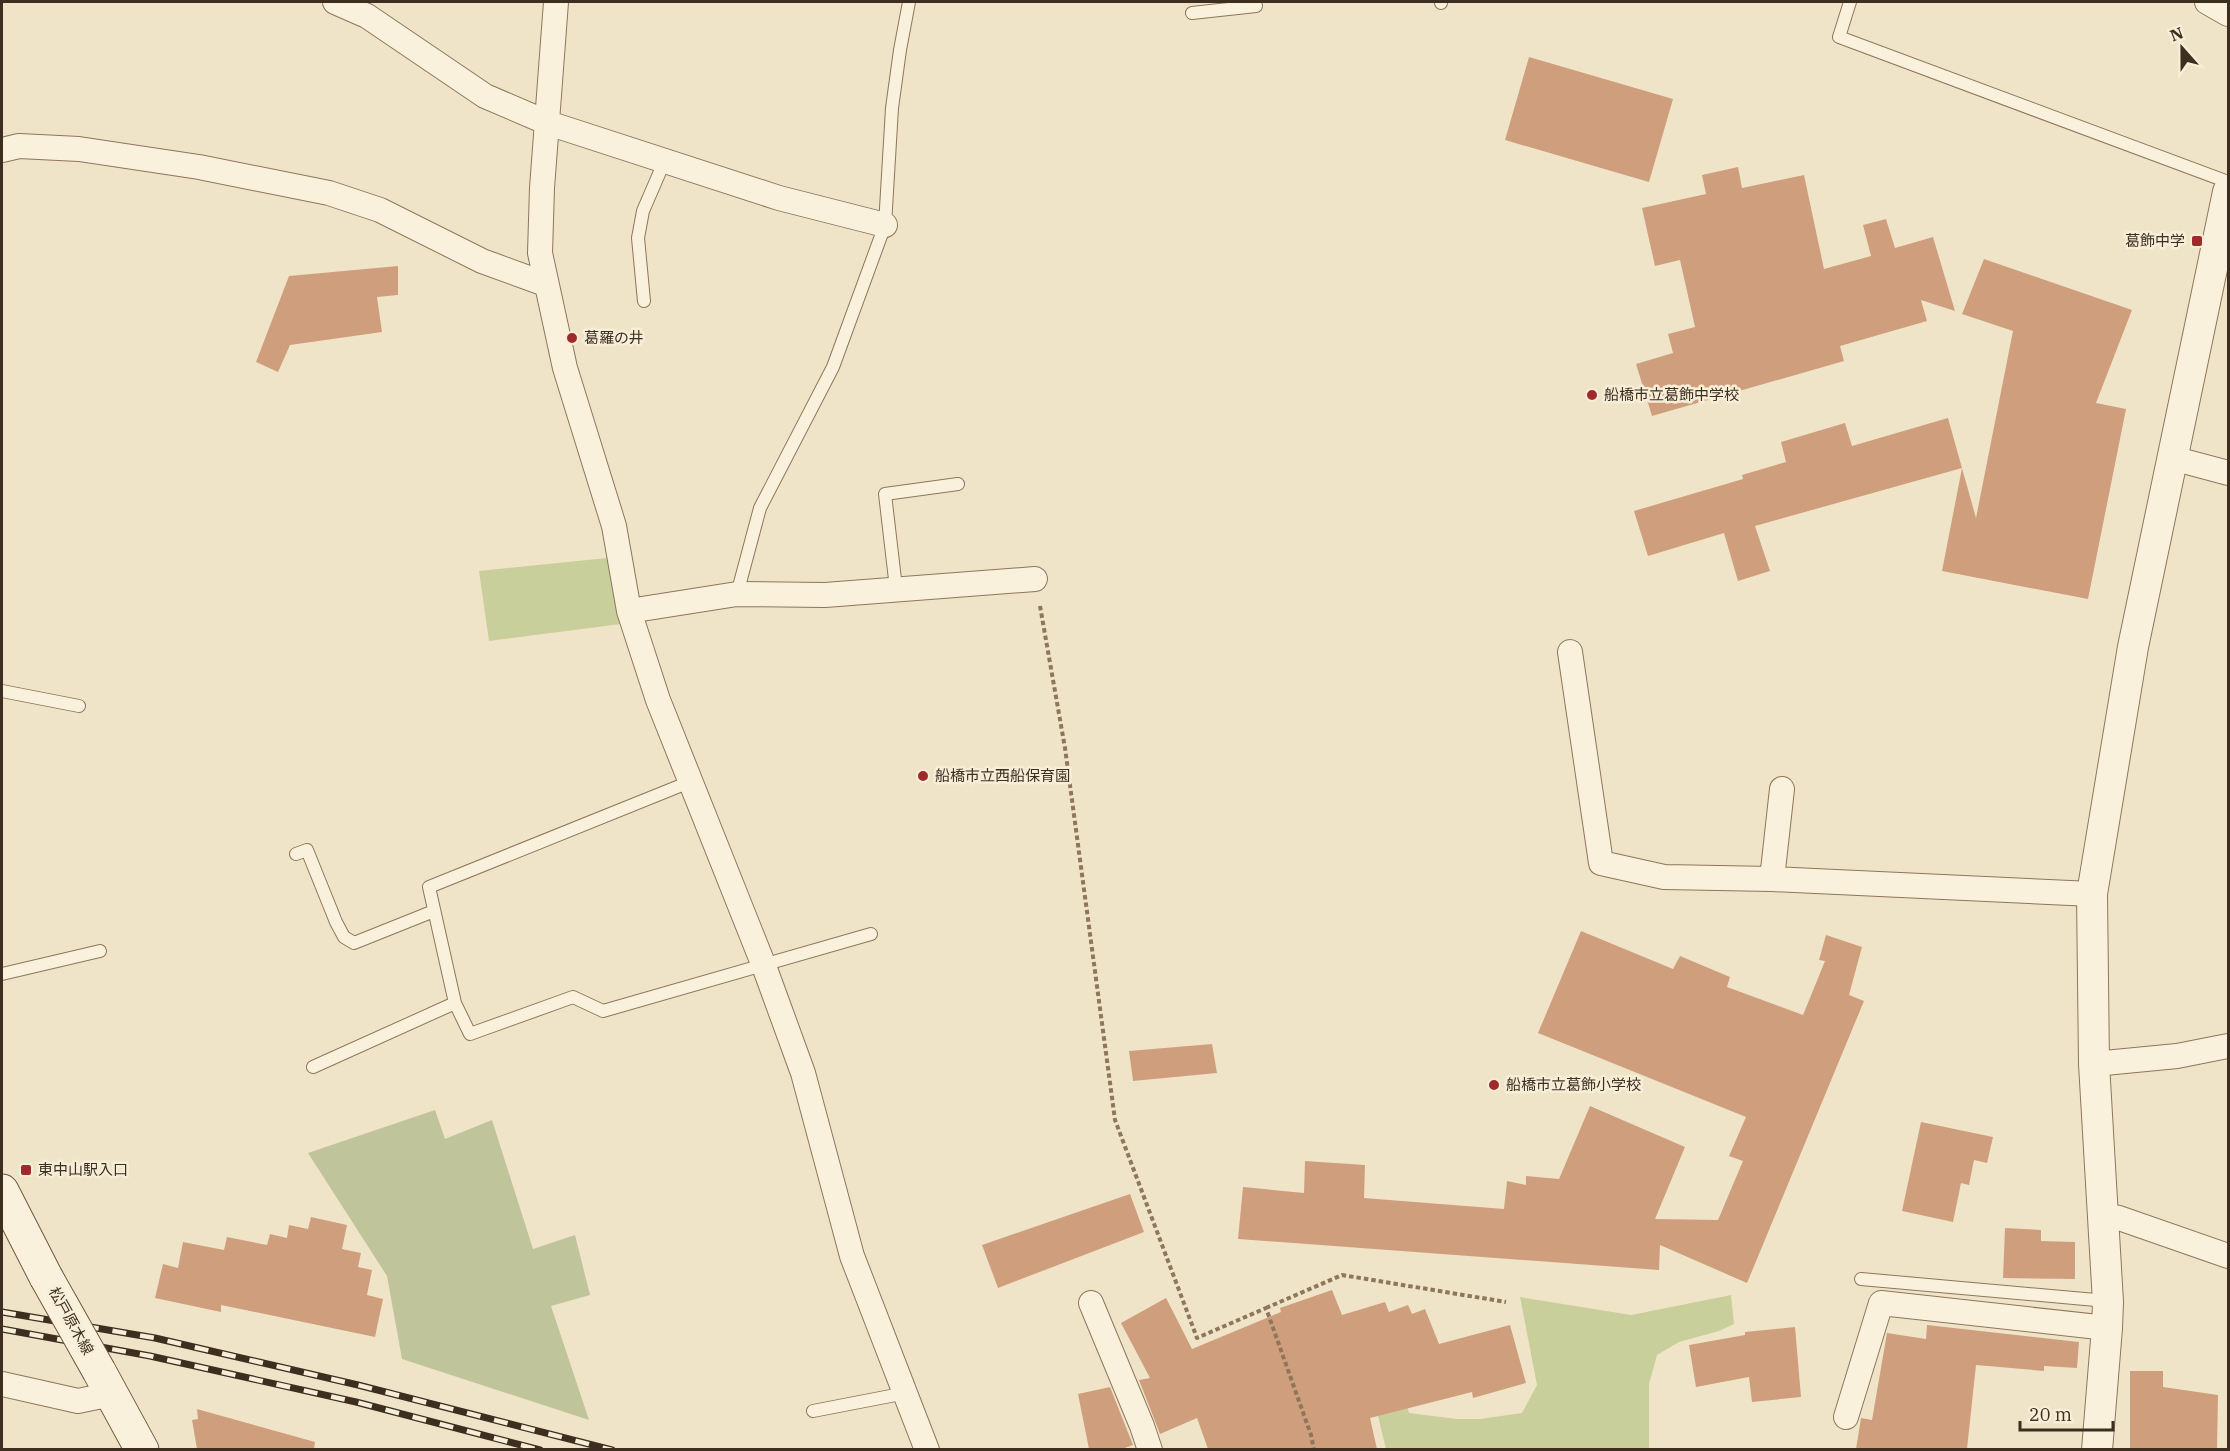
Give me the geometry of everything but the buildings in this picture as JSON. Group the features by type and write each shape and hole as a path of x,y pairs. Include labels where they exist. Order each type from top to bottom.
{"main road":[{"name":"松戸原木線","path":"3,1196 142,1449"}],"street":[{"path":"335,2 367,16 485,96 548,123 779,198 885,225"},
{"path":"556,2 542,188 540,253 565,368 614,526 630,611 658,700 764,966 803,1073 852,1256 927,1449"},
{"path":"2207,2 2229,14"},
{"path":"2,150 19,146 79,149 198,167 329,193 380,210 482,261 546,284"},
{"path":"2097,1449 2108,1315 2094,1064 2092,894 2133,647 2229,192"},
{"path":"2172,458 2229,473"},
{"path":"630,611 737,594 825,595 1035,579"},
{"path":"1570,652 1601,863 1664,877 1772,879 2092,894"},
{"path":"1772,879 1782,789"},
{"path":"2094,1064 2177,1056 2229,1046"},
{"path":"2104,1215 2119,1218 2229,1256"},
{"path":"1090,1303 1150,1449"},
{"path":"1846,1417 1881,1303 2108,1315"},
{"path":"2,1384 78,1401 106,1383"}],"lane":[{"path":"737,594 760,508 833,367 885,225 892,108 909,2"},
{"path":"1192,13 1256,6 1255,2"},
{"path":"1850,2 1839,37 2229,182"},
{"path":"644,301 638,238 643,211 665,160"},
{"path":"896,588 885,494 958,484"},
{"path":"2,691 79,706"},
{"path":"692,781 429,887 455,1003 470,1034 573,997 603,1011 872,934"},
{"path":"296,854 307,850 336,922 344,937 354,942 434,911"},
{"path":"2,974 100,951"},
{"path":"313,1067 455,1003"},
{"path":"1861,1279 2108,1315"},
{"path":"813,1411 906,1393"}],"path":[{"path":"1035,579 1065,748 1114,1120 1197,1338 1342,1275 1506,1302"},
{"path":"1266,1308 1314,1449"}],"green space":[{"path":"607,558 621,624 489,641 479,571"},
{"path":"435,1110 445,1139 492,1120 533,1249 575,1235 590,1295 551,1306 589,1420 402,1359 387,1276 308,1153"},
{"path":"1731,1295 1734,1324 1719,1331 1679,1342 1657,1355 1649,1384 1649,1449 1386,1449 1366,1367 1393,1354 1409,1413 1457,1419 1480,1419 1522,1413 1537,1385 1520,1297 1631,1315"}],"railway":[{"path":"2,1312 155,1338 358,1385 612,1450"},
{"path":"2,1329 150,1356 356,1402 540,1450"}],"place":[{"name":"葛飾中学","path":"2197,241"},
{"name":"葛羅の井","path":"572,338"},
{"name":"船橋市立葛飾中学校","path":"1592,395"},
{"name":"船橋市立西船保育園","path":"923,776"},
{"name":"船橋市立葛飾小学校","path":"1494,1085"},
{"name":"東中山駅入口","path":"26,1170"}]}
